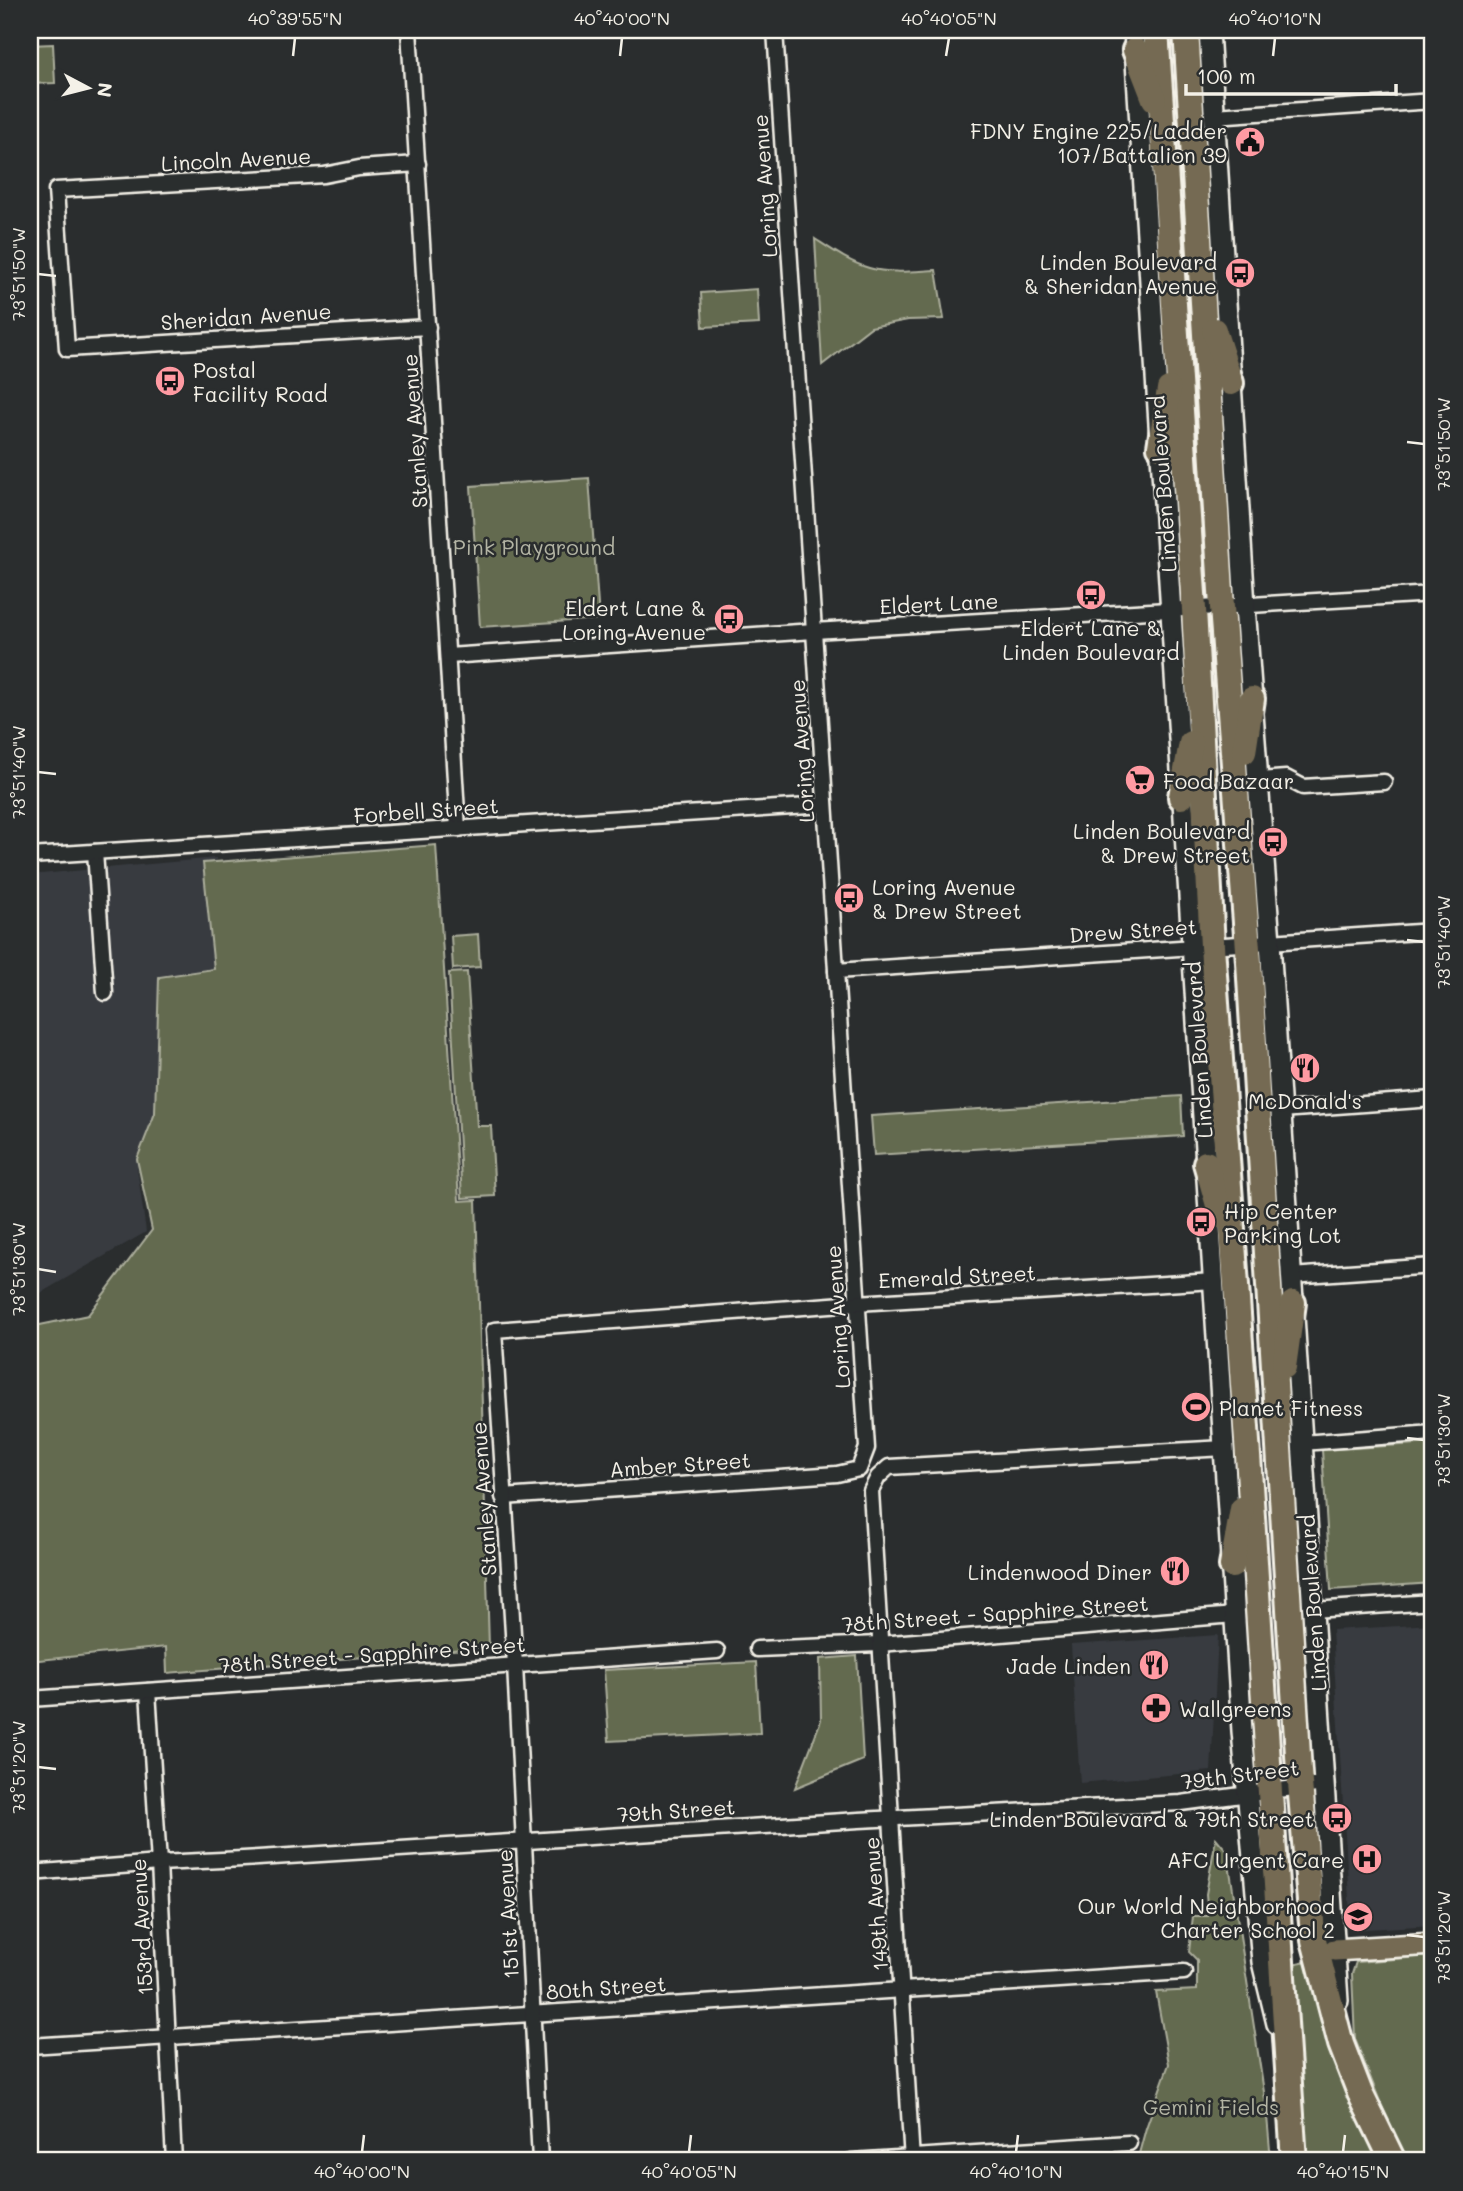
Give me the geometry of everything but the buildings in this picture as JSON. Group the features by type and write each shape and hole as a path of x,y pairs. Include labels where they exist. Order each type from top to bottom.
{"highway":[{"name":"Linden Boulevard","path":"1156,30 1177,343 1182,609 1199,698 1201,946 1225,1275 1249,1471 1259,1794 1288,2066 1294,2161"},
{"name":"Linden Boulevard","path":"1186,30 1202,291 1234,606 1237,797 1259,943 1277,1420 1312,1786 1311,1913 1326,1951 1341,2044 1360,2093 1393,2161"},
{"path":"1134,40 1162,120"},
{"path":"1202,291 1231,383"},
{"path":"1160,447 1177,343"},
{"path":"1181,797 1199,698"},
{"path":"1237,797 1252,698"},
{"path":"1206,1163 1225,1275"},
{"path":"1277,1420 1293,1303"},
{"path":"1232,1566 1249,1471"}],"main road":[{"path":"1326,1951 1433,1944"}],"street":[{"name":"Stanley Avenue","path":"409,30 458,830"},
{"name":"Loring Avenue","path":"775,30 867,1448 859,1469"},
{"name":"Linden Boulevard","path":"1209,30 1231,383 1234,606 1252,698 1258,780 1259,943 1281,1110 1313,1610 1312,1786"},
{"name":"Linden Boulevard","path":"1134,40 1160,447 1182,609 1181,797 1201,946 1206,1163"},
{"path":"1214,116 1433,101"},
{"name":"Lincoln Avenue","path":"67,349 56,190 324,175 418,164"},
{"name":"Sheridan Avenue","path":"67,349 428,327"},
{"name":"Eldert Lane","path":"448,656 1433,594"},
{"path":"1258,780 1286,778 1303,787 1384,782"},
{"name":"Forbell Street","path":"30,856 825,805"},
{"path":"96,852 105,993"},
{"name":"Drew Street","path":"836,971 1433,932"},
{"path":"1281,1110 1433,1099"},
{"path":"1291,1276 1433,1266"},
{"name":"Linden Boulevard","path":"1225,1275 1225,1448 1235,1615 1259,1794"},
{"name":"Emerald Street","path":"494,1330 1225,1275"},
{"name":"Stanley Avenue","path":"494,1330 515,1665"},
{"path":"1302,1443 1433,1433"},
{"path":"879,1644 871,1491 878,1478 889,1467 1225,1448"},
{"name":"Amber Street","path":"503,1497 837,1474 859,1469"},
{"path":"1313,1610 1433,1602"},
{"name":"78th Street - Sapphire Street","path":"757,1649 879,1644 1235,1615"},
{"name":"149th Avenue","path":"879,1644 912,2159"},
{"name":"78th Street - Sapphire Street","path":"30,1699 717,1651"},
{"name":"151st Avenue","path":"515,1665 540,2161"},
{"name":"153rd Avenue","path":"148,1690 174,2161"},
{"name":"79th Street","path":"30,1873 890,1818 1092,1809 1209,1801 1312,1786"},
{"name":"80th Street","path":"30,2046 1184,1972"},
{"path":"851,2161 1129,2143"}],"shaded area":[{"path":"216,858 234,1159 137,1167 146,1232 30,1299 30,875"},
{"path":"1433,1624 1433,1925 1351,1930 1332,1630"},
{"path":"1218,1635 1211,1771 1080,1783 1071,1645"}],"green space":[{"path":"53,44 55,83 30,84 30,45"},
{"path":"815,239 869,268 894,272 936,270 944,319 908,320 871,327 822,365"},
{"path":"757,289 759,324 703,327 701,293"},
{"name":"Pink Playground","path":"589,478 599,619 480,627 471,486"},
{"path":"436,845 459,1201 476,1200 489,1647 167,1673 166,1647 30,1661 30,1327 88,1315 152,1230 137,1159 155,1113 159,977 214,969 203,863"},
{"path":"478,934 480,967 453,969 451,936"},
{"path":"467,972 477,1126 491,1126 495,1196 462,1198 449,973"},
{"path":"1181,1096 1183,1136 874,1155 871,1116"},
{"path":"1433,1443 1433,1583 1331,1590 1322,1450"},
{"path":"857,1656 863,1760 795,1788 821,1720 820,1659"},
{"path":"756,1662 760,1733 609,1741 604,1670"},
{"name":"Gemini Fields","path":"1216,1838 1227,1851 1266,2105 1271,2161 1137,2161 1169,2064 1156,1992 1197,1990 1197,1960 1189,1952 1193,1916 1208,1916 1206,1894"},
{"path":"1433,1956 1433,2161 1404,2161 1355,2039 1352,1974 1356,1962"},
{"path":"1307,1961 1383,2161 1305,2161 1292,1964"}],"place":[{"name":"FDNY Engine 225/Ladder 107/Battalion 39","path":"1250,142"},
{"name":"Linden Boulevard & Sheridan Avenue","path":"1240,273"},
{"name":"Postal Facility Road","path":"170,381"},
{"name":"Eldert Lane & Linden Boulevard","path":"1091,595"},
{"name":"Eldert Lane & Loring Avenue","path":"729,619"},
{"name":"Food Bazaar","path":"1140,780"},
{"name":"Linden Boulevard & Drew Street","path":"1273,842"},
{"name":"Loring Avenue & Drew Street","path":"849,898"},
{"name":"McDonald's","path":"1305,1068"},
{"name":"Hip Center Parking Lot","path":"1201,1222"},
{"name":"Planet Fitness","path":"1196,1407"},
{"name":"Lindenwood Diner","path":"1175,1571"},
{"name":"Jade Linden","path":"1154,1665"},
{"name":"Wallgreens","path":"1156,1708"},
{"name":"Linden Boulevard & 79th Street","path":"1337,1818"},
{"name":"AFC Urgent Care","path":"1367,1859"},
{"name":"Our World Neighborhood Charter School 2","path":"1358,1917"}]}
